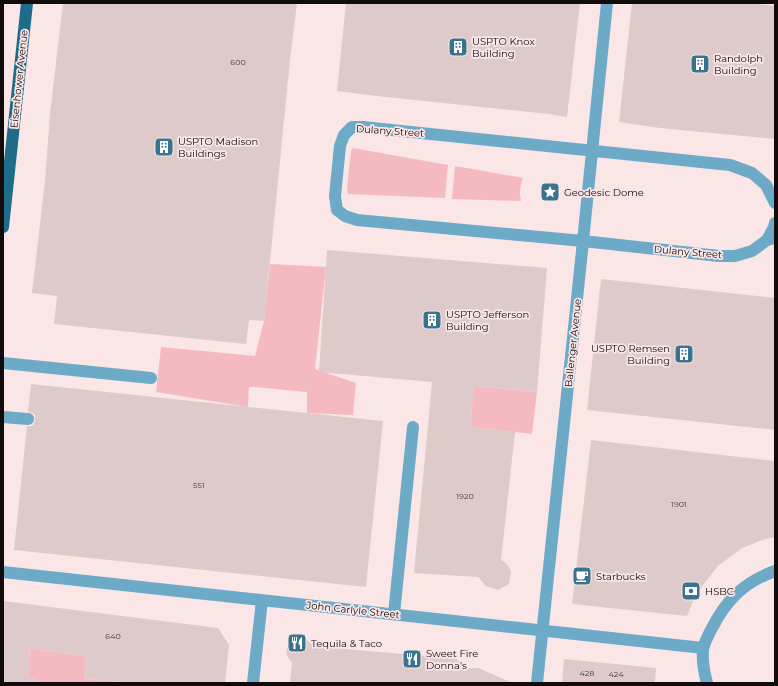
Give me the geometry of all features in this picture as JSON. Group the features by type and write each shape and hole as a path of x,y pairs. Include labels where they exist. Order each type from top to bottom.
{"main road":[{"name":"Eisenhower Avenue","path":"3,227 27,3"}],"street":[{"name":"Ballenger Avenue","path":"537,683 607,3"},
{"name":"Dulany Street","path":"774,198 766,185 752,173 730,165 363,127 352,127 344,135 340,146 335,196 337,210 345,216 357,220 719,256 736,256 752,251 771,239 775,223"},
{"path":"3,363 151,378"},
{"path":"3,417 28,419"},
{"path":"394,614 413,427"},
{"path":"707,683 703,661 703,648 713,625 730,601 742,588 763,575 775,571"},
{"name":"John Carlyle Street","path":"3,572 703,648"},
{"path":"253,683 262,600"}],"shaded area":[{"path":"353,148 448,165 445,198 348,194 347,188 351,151"},
{"path":"455,166 523,178 520,190 521,201 452,199"},
{"path":"270,264 326,267 315,369 356,383 353,415 307,413 307,392 249,387 248,407 156,392 161,347 255,356 264,321"},
{"path":"474,386 537,392 532,434 470,427"},
{"path":"30,649 86,656 84,679 134,683 41,683 28,675"}],"building":[{"name":"USPTO Madison Buildings","path":"63,3 297,3 264,321 249,320 246,344 54,324 57,296 32,293"},
{"name":"USPTO Knox Building","path":"346,3 580,3 567,117 337,91"},
{"name":"Randolph Building","path":"632,3 749,3 775,6 775,139 660,128 619,122"},
{"name":"USPTO Jefferson Building","path":"327,250 547,268 537,392 474,386 470,427 515,432 501,560 506,563 511,571 509,584 498,590 486,586 478,577 414,573 432,382 319,372"},
{"name":"USPTO Remsen Building","path":"601,279 775,298 775,430 587,410"},
{"path":"31,384 383,421 366,587 14,550 27,426 32,426 35,420 35,415 28,412"},
{"path":"591,440 775,461 775,537 765,539 742,548 718,566 696,594 687,616 572,604"},
{"path":"3,601 218,628 229,645 225,683 134,683 84,679 86,656 30,649 27,674 41,683 3,683"},
{"path":"302,638 308,641 313,646 457,659 465,669 478,668 513,683 290,683 292,663 287,656 286,650 292,640"},
{"path":"564,659 656,668 655,683 562,683"}],"place":[{"name":"USPTO Knox Building","path":"458,47"},
{"name":"Randolph Building","path":"700,64"},
{"name":"USPTO Madison Buildings","path":"164,147"},
{"name":"Geodesic Dome","path":"550,192"},
{"name":"USPTO Jefferson Building","path":"432,320"},
{"name":"USPTO Remsen Building","path":"684,354"},
{"name":"Starbucks","path":"582,576"},
{"name":"HSBC","path":"691,591"},
{"name":"Tequila & Taco","path":"297,643"},
{"name":"Sweet Fire Donna's","path":"412,659"}]}
